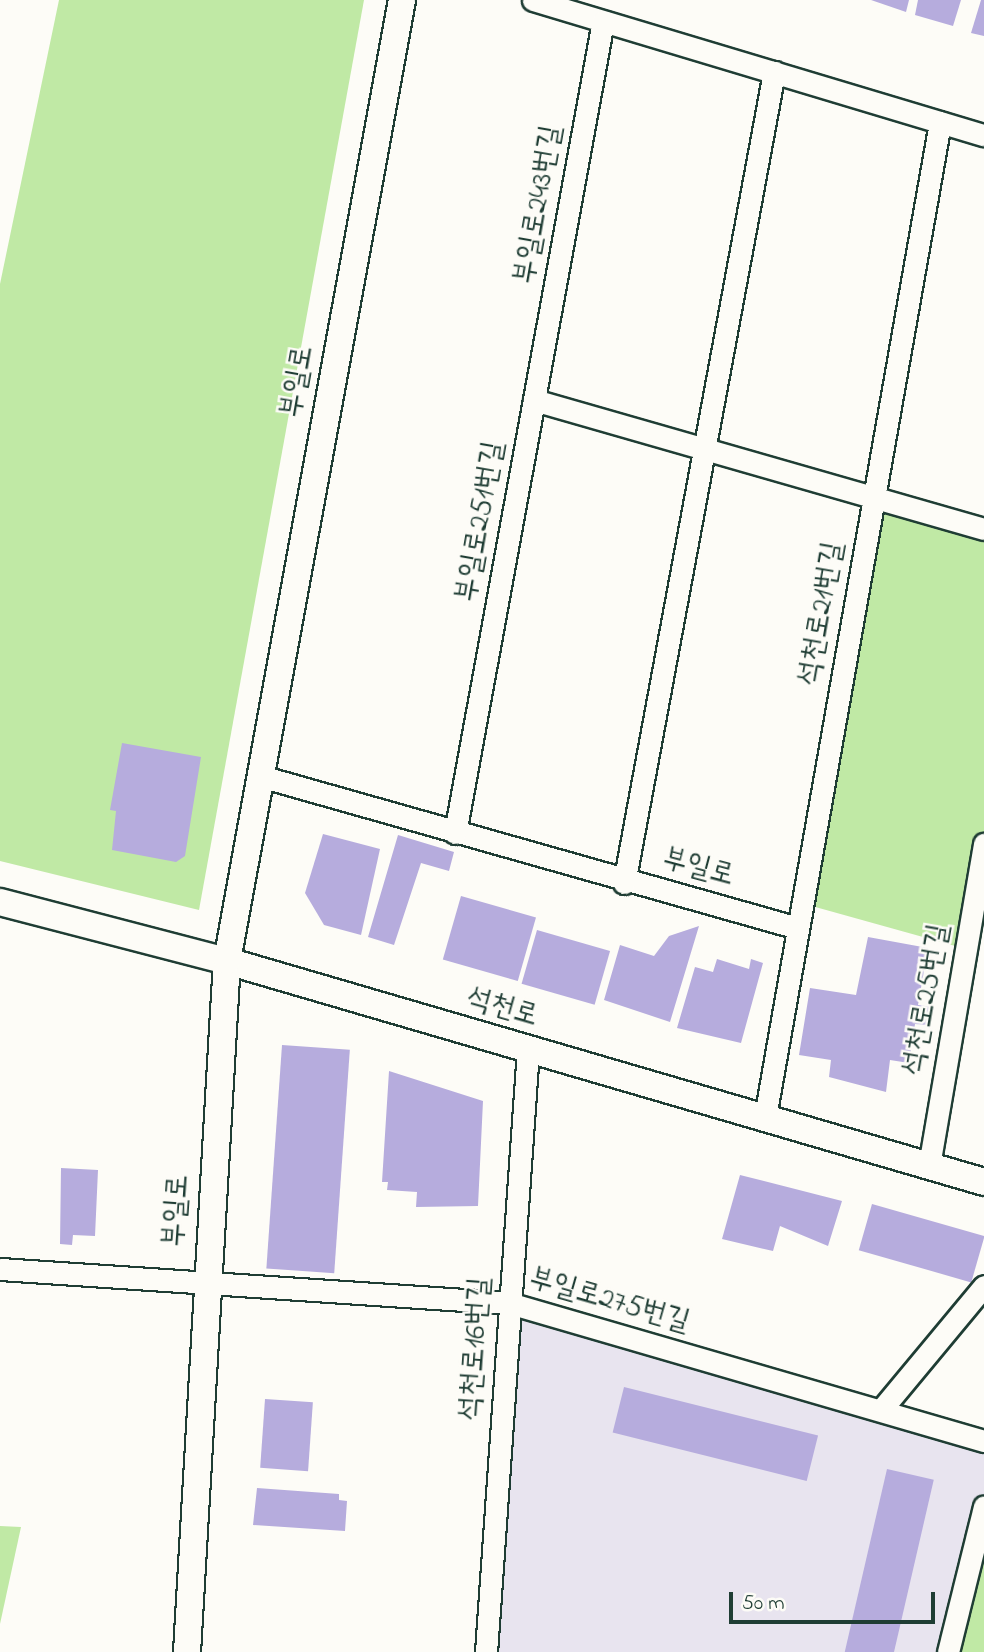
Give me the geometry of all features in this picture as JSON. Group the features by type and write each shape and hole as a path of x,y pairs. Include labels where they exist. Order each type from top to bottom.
{"street":[{"name":"부일로","path":"187,1652 206,1282 227,961 402,0"},
{"path":"533,0 984,135"},
{"name":"부일로243번길","path":"534,400 603,21"},
{"path":"624,883 708,447 774,72"},
{"name":"석천로21번길","path":"765,1117 940,122"},
{"path":"534,400 708,447 984,529"},
{"name":"부일로251번길","path":"455,833 534,400"},
{"name":"부일로","path":"260,776 624,883 798,928"},
{"name":"석천로25번길","path":"929,1166 984,844"},
{"name":"석천로","path":"0,902 227,961 984,1182"},
{"name":"석천로16번길","path":"486,1652 528,1050"},
{"name":"부일로275번길","path":"0,1269 509,1303 984,1441"},
{"path":"881,1410 984,1286"},
{"path":"948,1652 984,1506"}],"shaded area":[{"path":"509,1303 984,1441 984,1507 949,1652 486,1652"}],"green space":[{"path":"59,0 364,0 199,910 0,861 0,284"},
{"path":"873,496 984,529 984,844 966,949 801,903"},
{"path":"984,1506 984,1652 948,1652"},
{"path":"0,1526 21,1527 0,1624"}],"building":[{"path":"871,0 909,0 906,12"},
{"path":"918,0 961,0 953,26 915,15"},
{"path":"981,0 984,0 984,36 971,33"},
{"path":"122,743 201,757 185,856 176,862 112,850 116,811 110,810"},
{"path":"323,834 380,849 361,935 324,925 305,893"},
{"path":"398,835 454,852 449,871 421,863 394,945 368,937"},
{"path":"461,896 536,917 518,981 443,959"},
{"path":"699,926 670,1022 604,1000 620,945 654,956 669,936"},
{"path":"537,930 610,951 595,1005 522,984"},
{"path":"868,937 928,948 918,1005 932,1007 929,1025 915,1024 909,1063 890,1060 886,1092 829,1077 831,1060 799,1055 810,988 856,995"},
{"path":"717,959 749,969 751,959 763,963 741,1043 677,1028 695,967 713,972"},
{"path":"282,1045 350,1050 334,1273 266,1268"},
{"path":"389,1071 483,1101 478,1206 416,1207 417,1192 387,1190 388,1182 382,1182"},
{"path":"61,1168 98,1170 95,1236 73,1235 72,1245 60,1244"},
{"path":"740,1175 842,1201 828,1246 780,1226 773,1251 722,1239"},
{"path":"872,1204 984,1236 971,1282 859,1250"},
{"path":"624,1387 818,1435 807,1481 613,1433"},
{"path":"265,1399 313,1402 308,1471 260,1468"},
{"path":"887,1469 934,1480 894,1652 845,1652"},
{"path":"257,1488 339,1494 339,1500 347,1501 345,1531 253,1525"}]}
